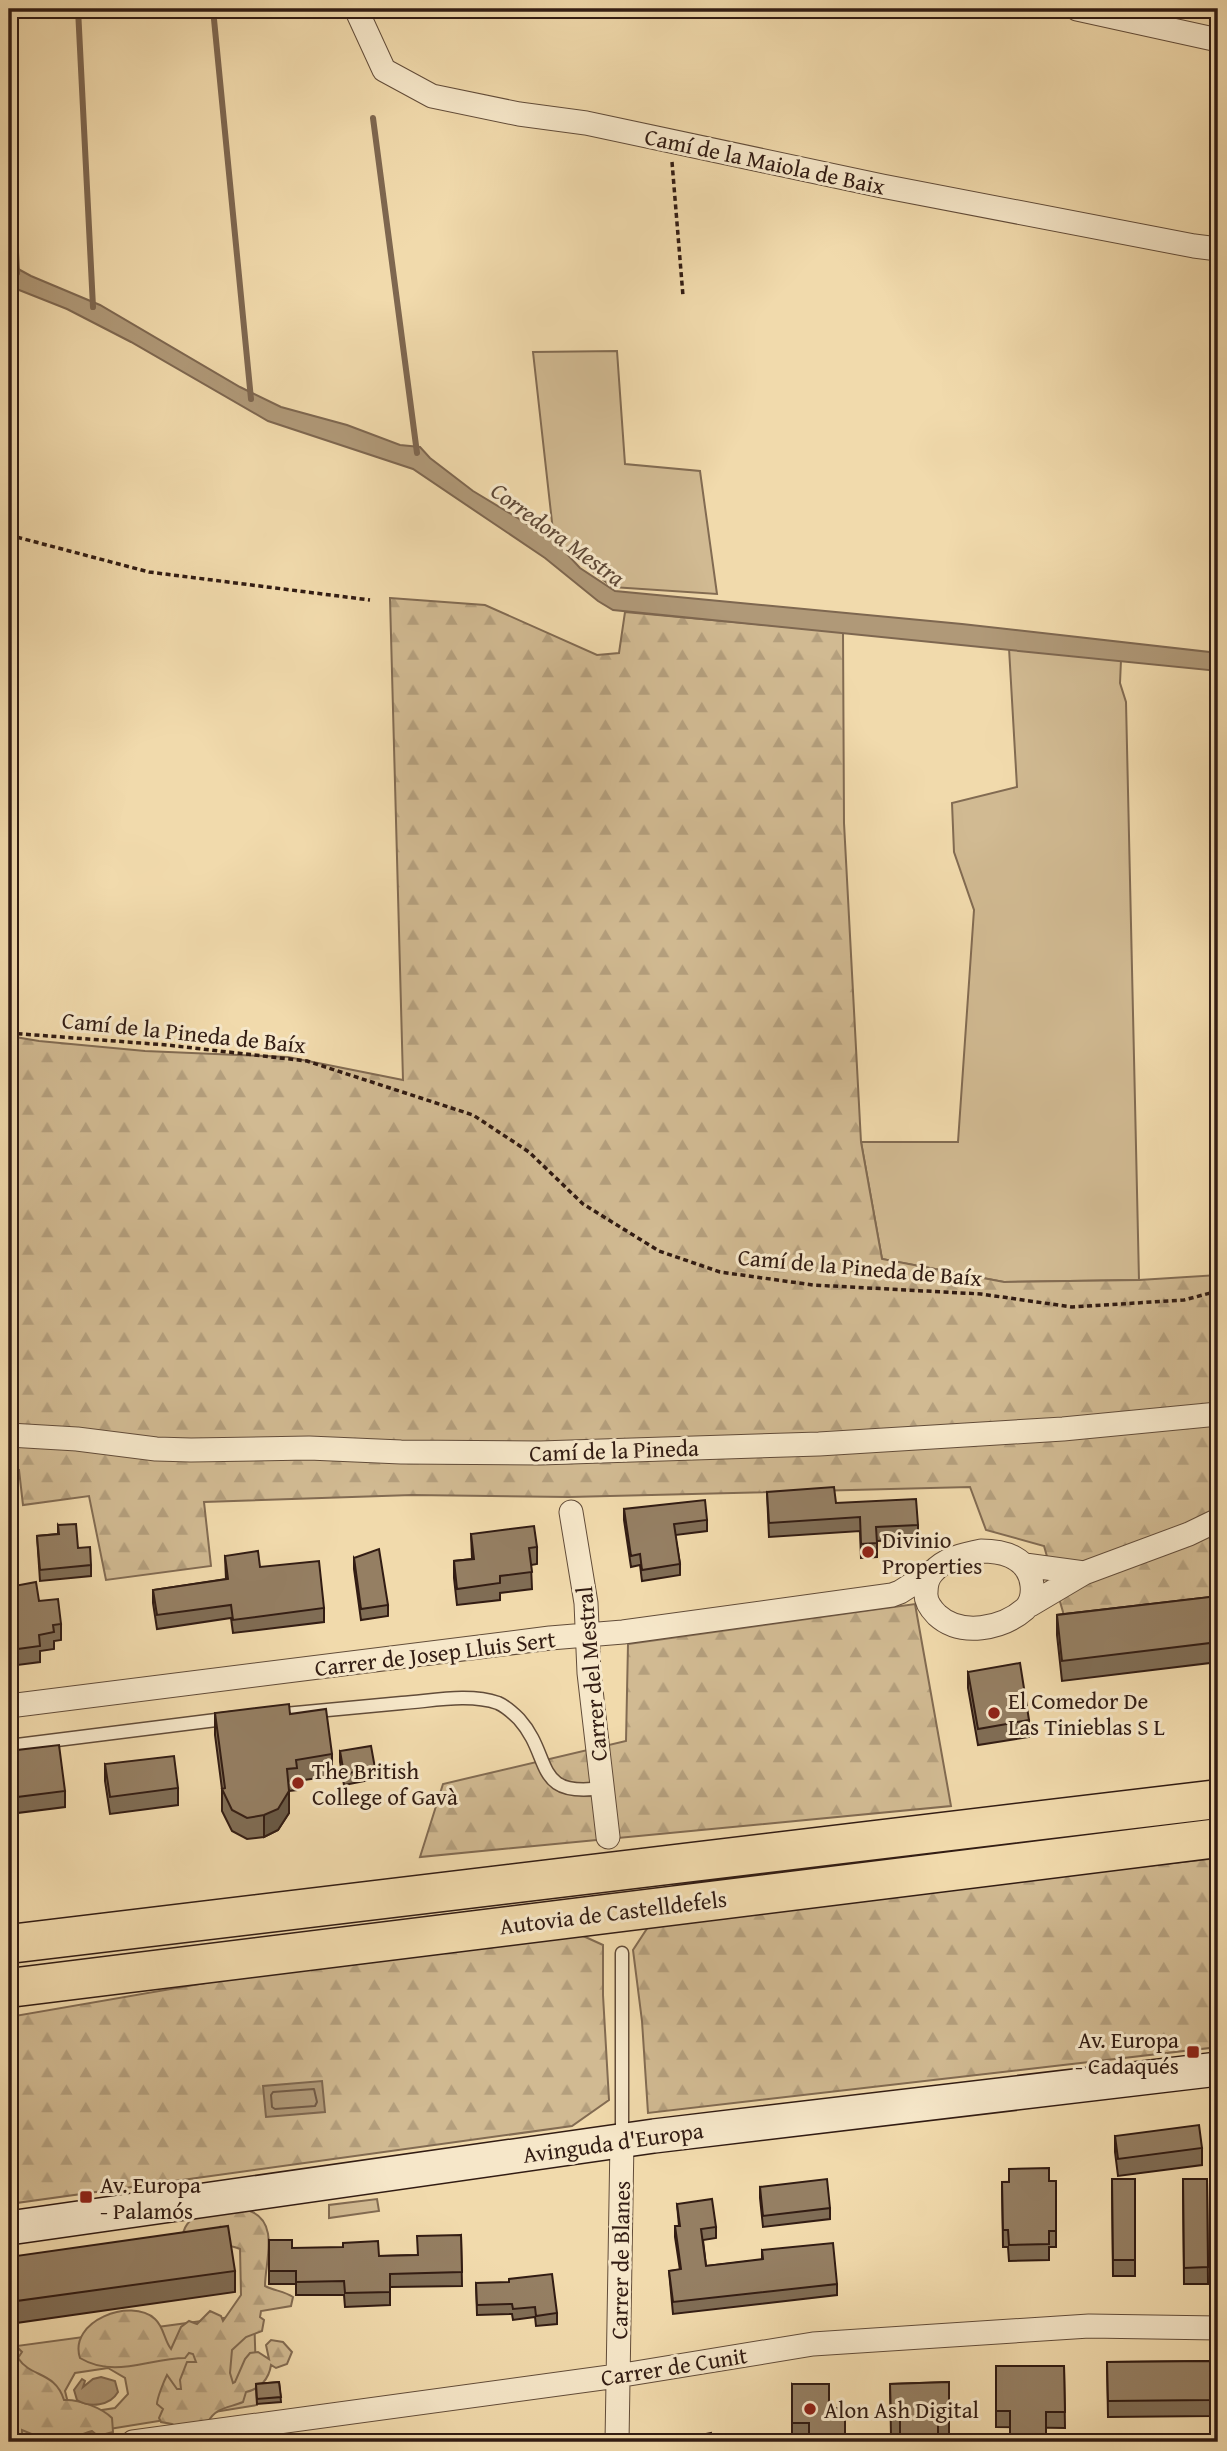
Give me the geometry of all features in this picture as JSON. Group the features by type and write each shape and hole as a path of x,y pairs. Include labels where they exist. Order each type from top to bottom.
{"highway":[{"name":"Autovia de Castelldefels","path":"9,1944 1218,1799"},
{"name":"Autovia de Castelldefels","path":"9,1988 1218,1838"},
{"path":"9,1924 303,1909"}],"street":[{"name":"Camí de la Maiola de Baix","path":"356,9 384,70 432,96 519,114 586,123 881,186 1194,246 1218,248"},
{"path":"1077,9 1218,40"},
{"name":"Camí de la Pineda","path":"9,1435 77,1438 191,1450 309,1448 540,1453 819,1444 1063,1429 1218,1414"},
{"name":"Carrer del Mestral","path":"571,1512 586,1603 589,1673 608,1837"},
{"name":"Carrer de Josep Lluis Sert","path":"862,1599 935,1613 947,1623 961,1627 1000,1625 1084,1573 1189,1534 1218,1520"},
{"name":"Carrer de Josep Lluis Sert","path":"9,1706 862,1599 900,1592 961,1555 981,1551 1012,1555 1025,1565 1084,1573"},
{"path":"1025,1565 1031,1575 1033,1591 1030,1605"},
{"path":"933,1572 926,1584 925,1596 935,1613"},
{"name":"Avinguda d'Europa","path":"9,2228 622,2140 1218,2069"},
{"name":"Carrer de Blanes","path":"617,2442 622,2140"},
{"name":"Carrer de Cunit","path":"133,2442 617,2376 826,2343 1089,2326 1218,2328"}],"lane":[{"path":"9,1746 256,1716 447,1699 478,1699 500,1703 526,1727 547,1774 557,1784 578,1791 602,1788"},
{"name":"Carrer de Blanes","path":"622,1952 622,2140"}],"path":[{"path":"671,142 683,296"},
{"path":"9,535 149,572 370,600"},
{"path":"1218,907 1218,913"},
{"name":"Camí de la Pineda de Baíx","path":"9,1033 307,1061 473,1115 528,1152 583,1204 659,1251 720,1272 813,1285 981,1294 1072,1307 1184,1300 1218,1291"}],"green space":[{"path":"617,351 625,464 700,471 717,594 612,587 554,540 533,352"},
{"path":"390,598 485,605 597,655 619,653 625,612 843,632 844,823 861,1142 882,1259 1004,1282 1139,1280 1218,1275 1218,1607 1065,1619 1044,1546 986,1530 970,1487 569,1497 412,1495 204,1502 211,1566 106,1580 89,1496 23,1505 19,1470 9,1469 9,1036 145,1051 288,1057 403,1080"},
{"path":"1009,648 1121,660 1120,683 1126,702 1139,1280 1004,1282 882,1259 861,1142 958,1142 974,910 954,852 952,803 1017,787"},
{"path":"915,1604 951,1806 420,1857 443,1784 626,1741 628,1644"},
{"path":"1218,1858 1218,2047 648,2113 642,2021 633,1950 652,1921"},
{"path":"570,1930 603,1945 609,2100 572,2126 9,2204 9,2017 350,1958"},
{"path":"377,2199 379,2211 329,2218 329,2205"},
{"path":"205,2210 245,2210 259,2216 265,2224 269,2244 265,2286 293,2297 291,2306 261,2311 260,2317 264,2320 262,2331 246,2337 232,2350 230,2373 233,2383 250,2353 258,2352 269,2359 266,2345 271,2340 283,2342 292,2352 287,2364 276,2368 271,2365 266,2379 260,2386 246,2392 243,2402 219,2411 208,2422 179,2428 161,2422 159,2418 163,2409 157,2401 167,2375 177,2389 181,2389 180,2380 187,2362 196,2362 193,2354 189,2353 185,2358 132,2366 106,2367 80,2358 79,2345 83,2333 92,2324 104,2316 118,2312 144,2313 155,2319 171,2349 181,2327 189,2321 197,2324 210,2311 221,2316 223,2321 241,2295 240,2249 220,2244 182,2241 186,2226"},
{"path":"254,2314 257,2405 29,2442 9,2442 9,2347","holes":["108,2368 125,2378 128,2394 115,2408 82,2413 68,2403 65,2391 75,2373"]},
{"path":"9,2344 15,2345 22,2352 18,2358 23,2364 55,2384 64,2400 83,2403 108,2414 112,2418 113,2432 98,2436 92,2431 74,2437 62,2435 46,2440 22,2430 26,2437 25,2442 9,2442"}],"water":[{"path":"9,264 100,305 240,387 281,407 347,425 400,445 420,447 473,491 554,540 580,568 615,591 962,624 1218,653 1218,671 613,610 545,558 413,469 268,421 131,342 67,309 9,286"},
{"path":"322,2081 325,2112 266,2117 263,2086"},
{"path":"101,2377 115,2381 118,2392 114,2397 99,2404 77,2400 74,2390 82,2379 85,2381 83,2387 93,2379"}],"building":[{"path":"834,1487 836,1503 916,1499 918,1525 876,1527 877,1543 861,1544 860,1517 769,1523 767,1492"},
{"path":"705,1500 707,1520 674,1524 680,1564 642,1570 640,1554 631,1556 624,1509"},
{"path":"76,1524 78,1548 90,1547 91,1565 40,1570 37,1536 59,1534 58,1525"},
{"path":"534,1526 537,1547 529,1548 532,1572 500,1576 500,1583 457,1589 454,1561 474,1559 471,1534"},
{"path":"379,1549 388,1605 361,1609 354,1558"},
{"path":"258,1551 260,1567 319,1561 324,1608 233,1620 231,1605 157,1615 153,1590 228,1579 225,1556"},
{"path":"36,1582 39,1601 58,1599 61,1624 53,1625 54,1632 39,1635 40,1646 10,1650 9,1587"},
{"path":"1218,1596 1218,1642 1062,1661 1057,1615"},
{"path":"1020,1663 1029,1720 978,1729 968,1672"},
{"path":"289,1704 290,1714 326,1709 332,1754 296,1760 297,1768 287,1769 289,1791 278,1809 247,1818 232,1810 222,1789 225,1788 215,1713"},
{"path":"59,1745 65,1791 9,1798 9,1751"},
{"path":"371,1746 375,1768 344,1774 340,1751"},
{"path":"174,1756 178,1788 110,1797 105,1764"},
{"path":"1199,2125 1202,2148 1118,2159 1115,2136"},
{"path":"1049,2168 1049,2181 1056,2181 1056,2231 1049,2231 1049,2244 1009,2245 1008,2230 1003,2230 1002,2182 1009,2182 1009,2169"},
{"path":"827,2179 830,2208 763,2216 760,2187"},
{"path":"1112,2179 1135,2179 1135,2260 1113,2260"},
{"path":"1183,2179 1207,2179 1208,2267 1184,2268"},
{"path":"712,2199 716,2227 701,2229 706,2266 763,2259 762,2250 833,2243 837,2284 673,2302 669,2271 681,2269 675,2226 680,2226 677,2204"},
{"path":"228,2226 235,2271 9,2302 9,2257"},
{"path":"461,2235 462,2272 390,2274 390,2292 345,2293 344,2281 296,2282 296,2271 269,2271 269,2240 292,2240 292,2248 343,2247 343,2243 378,2241 379,2256 418,2255 417,2236"},
{"path":"552,2274 557,2313 536,2316 535,2307 513,2309 512,2304 477,2305 476,2283 509,2282 509,2279"},
{"path":"1210,2361 1211,2400 1108,2401 1107,2362"},
{"path":"996,2366 1064,2366 1065,2412 1046,2412 1046,2442 1010,2442 1010,2411 996,2411"},
{"path":"279,2382 281,2397 257,2399 256,2384"},
{"path":"949,2382 949,2422 938,2422 938,2440 900,2440 900,2420 891,2420 890,2384"},
{"path":"792,2384 829,2384 829,2408 845,2408 845,2442 809,2442 809,2423 792,2423"},
{"path":"711,2433 712,2442 671,2442 671,2441"}],"waterway":[{"path":"78,9 93,307"},
{"path":"213,9 251,399"},
{"path":"9,107 17,273"},
{"path":"373,118 417,453"}],"place":[{"name":"Divinio Properties","path":"868,1552"},
{"name":"El Comedor De Las Tinieblas S L","path":"994,1713"},
{"name":"The British College of Gavà","path":"298,1783"},
{"name":"Av. Europa - Cadaqués","path":"1193,2052"},
{"name":"Av. Europa - Palamós","path":"86,2197"},
{"name":"Alon Ash Digital","path":"810,2409"}],"water label":[{"name":"Corredora Mestra","path":"558,534"}]}
